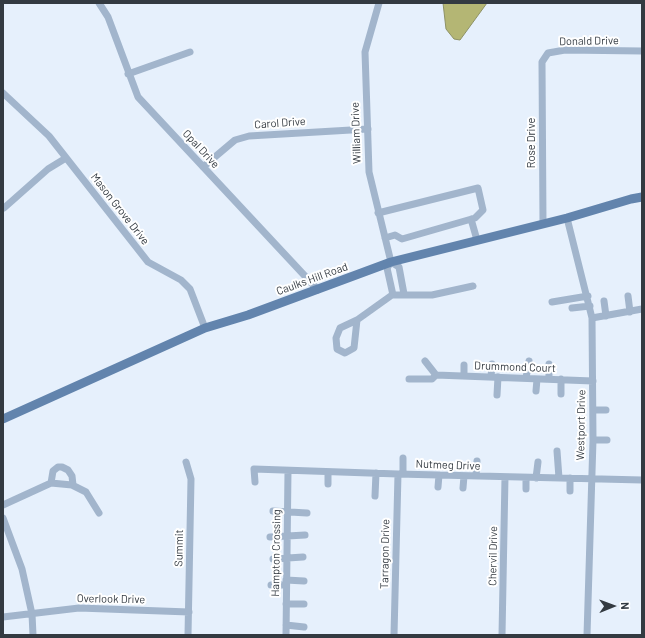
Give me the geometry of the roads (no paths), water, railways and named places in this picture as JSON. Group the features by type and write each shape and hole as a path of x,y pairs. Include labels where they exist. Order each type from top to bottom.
{"main road":[{"name":"Caulks Hill Road","path":"3,419 205,328 318,290 391,262 568,218 631,198 642,197"}],"street":[{"name":"Opal Drive","path":"99,3 108,17 128,74 138,96 318,290"},
{"name":"William Drive","path":"379,3 365,52 369,172 391,262"},
{"name":"Donald Drive","path":"542,62 548,53 565,50 642,51"},
{"path":"128,74 190,52"},
{"name":"Rose Drive","path":"542,62 543,224"},
{"name":"Mason Grove Drive","path":"3,93 49,136 148,262 181,280 190,289 205,328"},
{"path":"3,103 12,102"},
{"name":"Carol Drive","path":"203,167 235,140 249,136 368,129"},
{"path":"4,208 48,169 66,158"},
{"path":"378,213 478,188 482,210 471,219 402,239 395,235 385,238"},
{"name":"Westport Drive","path":"568,218 588,296 592,318 593,440 587,635"},
{"path":"471,219 477,240"},
{"path":"394,295 387,268 391,262 399,267 404,294"},
{"path":"357,320 354,348 345,354 337,349 336,338 340,328 357,320 384,299 394,295 404,294 432,295 473,286"},
{"path":"552,302 588,296"},
{"path":"628,296 630,312"},
{"path":"604,301 606,316"},
{"path":"572,308 590,306"},
{"path":"592,318 642,310"},
{"path":"425,361 436,374"},
{"path":"526,378 529,361"},
{"path":"492,364 497,395"},
{"path":"549,364 549,379"},
{"path":"464,365 464,376"},
{"name":"Drummond Court","path":"409,379 432,379 436,374 593,380"},
{"path":"536,378 536,391"},
{"path":"561,379 561,394"},
{"path":"593,410 606,410"},
{"path":"593,440 607,440"},
{"path":"557,452 558,478"},
{"name":"Tarragon Drive","path":"394,635 400,474 403,458"},
{"path":"476,476 477,461"},
{"name":"Summit","path":"186,462 191,479 188,635"},
{"path":"536,478 538,462"},
{"path":"51,483 53,471 58,467 62,467 68,470 72,476 73,485"},
{"name":"Nutmeg Drive","path":"255,482 254,469 526,478 642,480"},
{"name":"Hampton Crossing","path":"286,635 288,470"},
{"path":"328,472 328,484"},
{"path":"375,496 376,473"},
{"path":"438,487 439,475"},
{"path":"463,488 464,476"},
{"name":"Chervil Drive","path":"502,635 505,477"},
{"path":"526,478 526,489"},
{"path":"570,478 570,491"},
{"path":"3,505 51,483 73,485 86,492 99,513"},
{"path":"273,511 306,513"},
{"path":"3,518 22,569 32,614 33,635"},
{"path":"270,537 305,535"},
{"path":"273,559 287,560 303,557"},
{"path":"271,585 304,581"},
{"path":"286,604 304,604"},
{"name":"Overlook Drive","path":"3,617 79,608 189,612"},
{"path":"286,626 304,627"}]}
